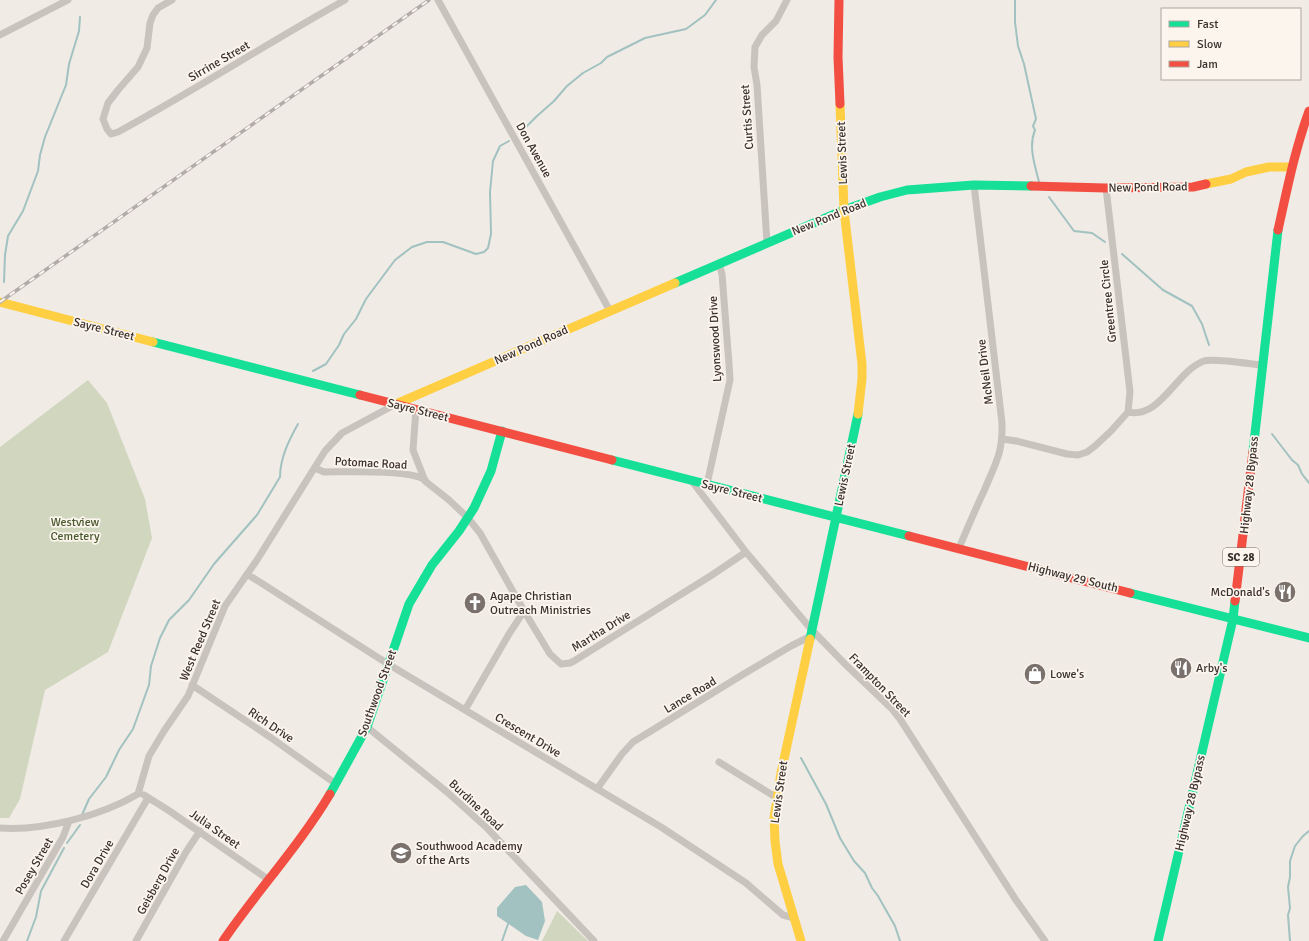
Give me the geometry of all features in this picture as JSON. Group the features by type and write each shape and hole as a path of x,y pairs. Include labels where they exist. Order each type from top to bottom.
{"main road":[{"name":"Lewis Street","path":"801,941 776,853 774,824 783,762 857,418 862,379 861,346 844,210 838,57 839,0"},
{"name":"SC 28","path":"1292,167 1309,111"},
{"name":"New Pond Road","path":"396,404 844,210 880,197 908,190 974,185 1106,188 1193,187 1231,179 1246,172 1269,167 1292,167"},
{"name":"Highway 28 Bypass","path":"1158,941 1233,619 1278,233 1292,167"},
{"name":"Sayre Street","path":"0,302 836,518"},
{"name":"Southwood Street","path":"223,941 324,804 336,784 367,727 409,604 419,585 436,560 459,532 482,495 493,469 502,431"},
{"name":"Highway 29 South","path":"836,518 1309,638"}],"street":[{"path":"0,36 68,0"},
{"name":"Sirrine Street","path":"172,0 158,8 153,15 150,23 147,48 138,67 108,103 103,118 111,134 118,132 162,108 345,0"},
{"name":"Don Avenue","path":"438,0 610,311"},
{"name":"Curtis Street","path":"767,243 754,67 755,54 758,40 776,21 787,0"},
{"name":"McNeil Drive","path":"959,548 995,468 1002,439 1002,423 974,185"},
{"name":"Greentree Circle","path":"1106,188 1130,392 1128,412"},
{"name":"Lyonswood Drive","path":"707,484 730,380 730,364 722,274 719,264"},
{"path":"1002,439 1068,454 1086,452 1095,446 1128,412 1142,412 1155,406 1185,373 1204,360 1262,365"},
{"name":"West Reed Street","path":"138,792 149,756 188,696 225,606 248,574 325,450 342,433 396,404"},
{"name":"Martha Drive","path":"416,409 413,450 425,480 468,518 485,541 524,612 550,654 561,664 570,663 712,575 746,552"},
{"name":"Potomac Road","path":"315,468 324,472 396,474 420,477 425,480"},
{"name":"Frampton Street","path":"691,480 810,633 845,664 893,710 900,719 1016,900 1045,941"},
{"name":"Crescent Drive","path":"248,574 388,664 660,827 746,883 783,915 794,918"},
{"path":"465,710 509,634 524,612"},
{"name":"Lance Road","path":"597,789 622,754 633,742 810,633"},
{"name":"Rich Drive","path":"192,685 270,737 336,784"},
{"name":"Burdine Road","path":"367,727 447,792 487,828 594,941"},
{"path":"719,762 777,798"},
{"path":"0,828 14,829 69,821 95,814 126,801 138,794 138,792"},
{"name":"Julia Street","path":"138,792 200,831 269,880"},
{"name":"Dora Drive","path":"64,941 148,798"},
{"name":"Posey Street","path":"3,941 63,837 69,821"},
{"name":"Geisberg Drive","path":"136,941 186,852 200,831"}],"green space":[{"name":"Westview Cemetery","path":"88,380 107,403 145,499 152,538 108,652 45,690 20,799 9,818 0,818 0,447"},
{"path":"557,911 588,941 542,941"}],"water":[{"path":"526,885 542,902 545,921 538,940 526,936 497,916 497,908 515,887"}],"waterway":[{"path":"522,131 554,101 567,86 583,73 601,63 607,57 645,38 686,29 705,15 716,0"},
{"path":"1015,0 1015,22 1018,46 1024,64 1036,119 1033,126 1035,130 1032,149 1039,182"},
{"path":"4,282 5,255 8,236 23,211 38,171 40,155 45,137 66,85 69,64 79,31 80,17"},
{"path":"313,371 326,364 339,345 344,334 356,319 366,299 395,260 412,247 427,242 443,242 476,254 484,252 488,248 491,234 490,192 493,161 500,146 509,141"},
{"path":"1049,197 1074,231 1092,233 1105,242"},
{"path":"1122,254 1163,290 1192,306 1202,324 1209,345"},
{"path":"82,815 89,799 106,777 119,750 133,729 149,685 151,666 160,638 169,620 189,600 214,564 257,515 280,477 283,456 298,424"},
{"path":"1272,434 1292,460 1298,465 1302,474 1309,483"},
{"path":"801,758 826,804 840,838 854,861 865,873 872,888 895,926 900,941"},
{"path":"67,843 80,825"},
{"path":"1290,941 1288,915 1290,908 1288,887 1290,877 1290,861 1295,846 1309,831"},
{"path":"27,941 36,917 41,891 64,848"},
{"path":"502,941 508,924"}],"railway":[{"path":"0,302 429,0"}],"traffic: fast":[{"path":"675,283 844,210 880,197 907,190 974,185 1031,186"},
{"path":"1253,451 1278,230"},
{"path":"153,342 360,395"},
{"path":"810,639 858,414"},
{"path":"330,794 367,727 409,604 432,565 459,531 474,508 491,471 502,431"},
{"path":"612,460 909,536"},
{"path":"1130,593 1309,638"},
{"path":"1158,941 1233,619 1235,601"}],"traffic: slow":[{"path":"840,104 844,210 862,364 858,414"},
{"path":"1206,184 1231,179 1246,172 1269,167 1292,167"},
{"path":"396,404 675,283"},
{"path":"0,302 153,342"},
{"path":"801,941 778,864 774,818 781,773 810,639"}],"traffic: jam":[{"path":"839,0 838,57 840,104"},
{"path":"1278,230 1295,155 1309,111"},
{"path":"1031,186 1106,188 1193,187 1206,184"},
{"path":"360,395 612,460"},
{"path":"1235,601 1253,451"},
{"path":"909,536 1130,593"},
{"path":"223,941 305,832 330,794"}],"place":[{"name":"McDonald's","path":"1285,592"},
{"name":"Agape Christian Outreach Ministries","path":"475,603"},
{"name":"Arby's","path":"1181,668"},
{"name":"Lowe's","path":"1035,674"},
{"name":"Southwood Academy of the Arts","path":"401,853"}]}
